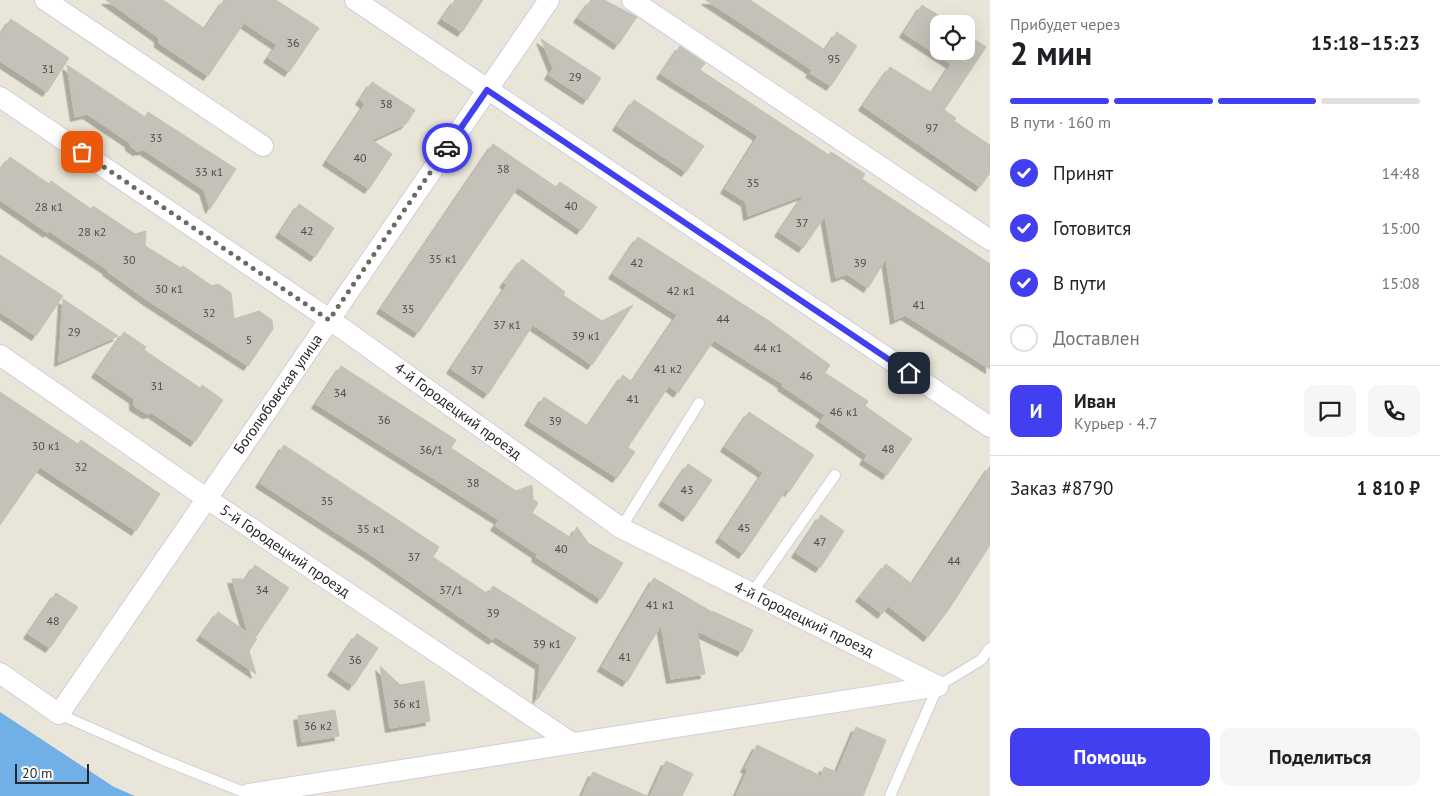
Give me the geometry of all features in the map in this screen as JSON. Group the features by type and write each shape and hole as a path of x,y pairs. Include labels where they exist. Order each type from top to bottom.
{"street":[{"path":"45,0 263,146"},
{"path":"354,0 990,427"},
{"name":"Боголюбовская улица","path":"59,714 549,0"},
{"path":"632,0 990,240"},
{"name":"4-й Городецкий проезд","path":"0,97 329,320 621,528 938,686"},
{"name":"5-й Городецкий проезд","path":"0,355 206,498 572,744"},
{"path":"0,673 59,714"},
{"path":"252,795 938,686"}],"lane":[{"path":"621,528 699,403"},
{"path":"752,593 835,475"},
{"path":"890,796 938,686 981,660 990,648"},
{"path":"59,714 252,795"}],"water":[{"path":"0,712 114,787 135,796 0,796"}],"building":[{"path":"106,0 163,0 205,29 224,0 276,0 319,28 289,72 268,58 277,45 244,23 208,76 159,43 159,38"},
{"path":"455,0 483,0 462,32 442,19"},
{"path":"591,0 604,0 637,17 618,45 578,18"},
{"path":"706,0 750,0 825,50 837,32 857,46 831,86 810,73 812,70"},
{"path":"922,5 938,15 930,15 930,50 904,33"},
{"path":"11,19 69,58 47,92 0,61 0,35"},
{"path":"541,39 601,78 587,100 549,75 553,68"},
{"path":"975,40 986,47 944,110 956,118 954,121 990,145 990,173 980,187 863,106 890,67 932,93 951,64 945,60 975,60"},
{"path":"680,46 705,63 700,70 829,155 831,152 865,174 862,179 990,264 990,369 905,315 895,320 886,259 868,288 847,274 836,278 825,216 803,248 779,232 804,195 748,216 746,202 725,189 758,136 661,74"},
{"path":"67,65 145,117 148,112 236,169 210,209 204,190 144,150 137,151 130,146 130,143 87,114 75,117"},
{"path":"372,82 415,110 406,124 372,140 392,154 369,189 327,161 365,104 360,100"},
{"path":"634,100 704,146 686,172 617,126"},
{"path":"493,144 556,187 560,182 597,207 581,230 518,187 418,333 381,309"},
{"path":"10,157 49,184 51,181 91,209 93,206 135,234 146,231 145,246 181,268 183,266 212,286 218,284 231,293 234,319 259,311 272,320 273,329 248,366 147,300 108,270 49,231 48,233 0,200 0,170"},
{"path":"299,204 334,228 315,257 280,233"},
{"path":"638,237 769,321 830,365 825,373 868,401 865,406 912,439 887,475 864,460 867,455 820,422 825,415 782,386 783,384 714,340 678,393 669,386 628,447 635,452 617,478 529,421 544,397 588,426 623,375 632,382 677,315 613,274"},
{"path":"0,255 63,296 36,336 0,312"},
{"path":"522,259 565,292 563,295 602,321 633,305 592,365 533,325 488,394 451,369 507,285 504,283"},
{"path":"63,299 118,336 59,362"},
{"path":"124,332 146,347 144,350 200,388 202,385 223,400 195,442 152,413 147,414 134,406 134,399 96,373"},
{"path":"341,366 456,440 451,448 516,491 532,485 533,499 538,503 532,513 571,538 577,527 588,543 623,563 601,599 536,557 537,554 495,526 499,520 316,404"},
{"path":"0,392 78,444 81,440 160,494 136,531 40,467 0,525"},
{"path":"749,412 814,455 789,492 786,490 743,554 720,538 763,473 725,447"},
{"path":"284,445 439,547 433,557 488,594 493,586 576,638 537,700 540,665 496,637 493,640 371,555 260,483"},
{"path":"688,464 712,480 687,517 663,501"},
{"path":"990,466 990,545 949,609 928,637 888,606 882,614 860,597 886,564 912,584"},
{"path":"821,515 844,531 820,568 796,553"},
{"path":"255,565 289,588 255,638 257,639 249,651 256,674 201,636 218,612 248,633 232,579 246,579"},
{"path":"654,578 712,612 753,630 742,652 697,631 705,674 671,679 661,625 627,682 602,667"},
{"path":"56,593 78,607 50,648 28,634"},
{"path":"357,634 378,648 353,686 332,671"},
{"path":"380,666 400,685 424,681 430,721 390,728"},
{"path":"335,710 339,736 302,742 298,716"},
{"path":"856,727 886,740 863,796 736,796 748,769 745,768 757,745 821,776 824,767 837,772"},
{"path":"666,761 693,774 682,796 650,796"},
{"path":"593,772 647,796 582,796"}],"way so far":[{"path":"82,152 329,320 447,148"}],"route":[{"path":"447,148 487,90 909,373"}]}
